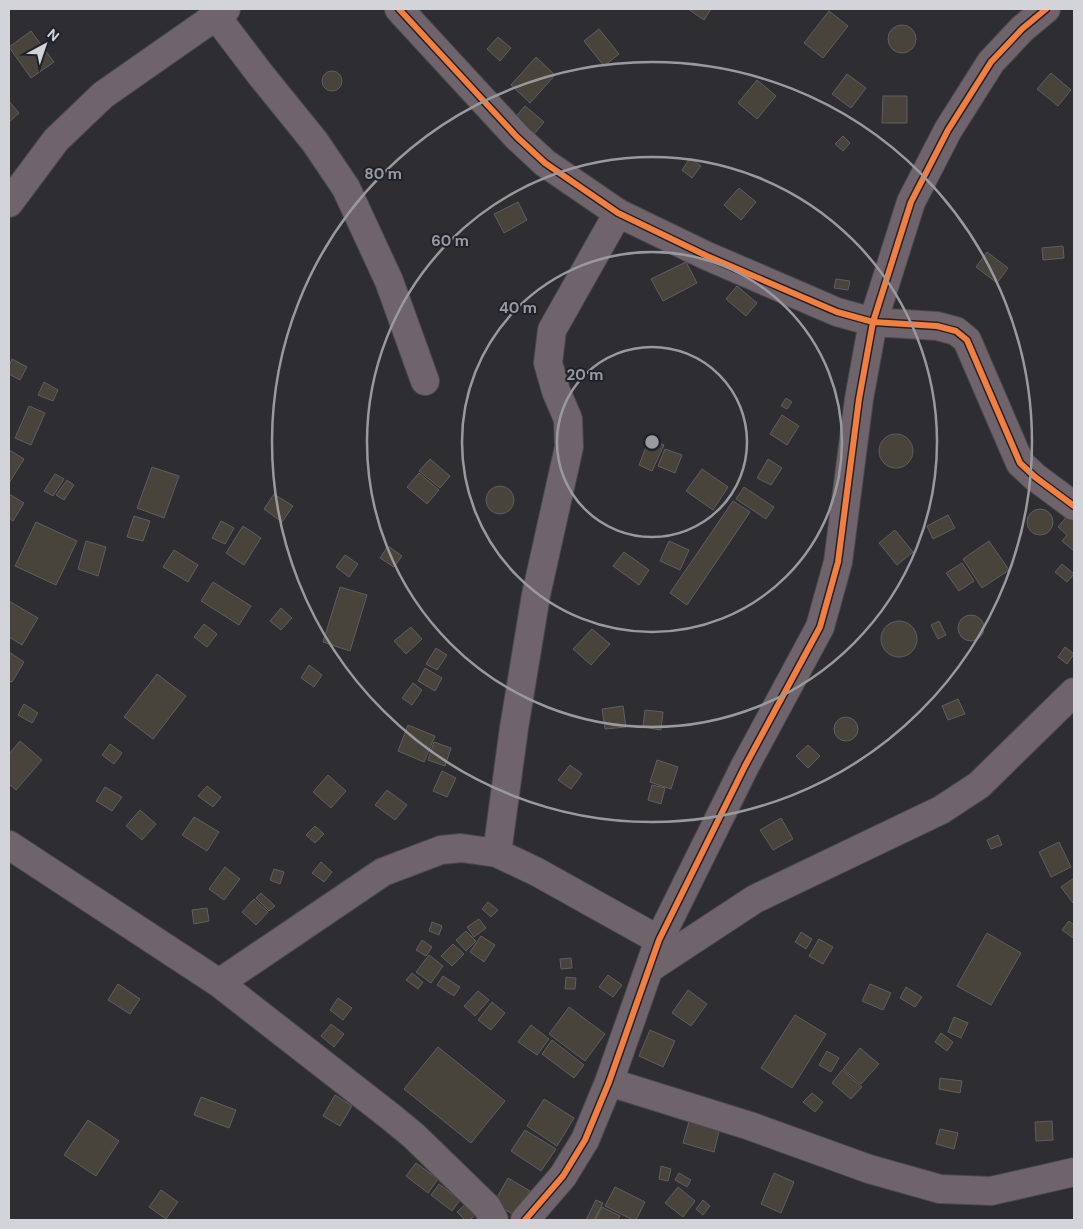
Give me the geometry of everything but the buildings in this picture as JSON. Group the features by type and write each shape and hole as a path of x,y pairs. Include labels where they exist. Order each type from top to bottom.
{"street":[{"path":"399,9 517,137 545,163 618,213 707,256 828,308 873,322 937,326 956,331 967,340 1020,463 1035,477 1074,506"},
{"path":"525,1220 562,1176 586,1140 660,940 745,766 820,627 838,562 859,399 873,322 911,202 948,130 991,62 1022,29 1046,9"},
{"path":"9,203 56,140 103,95 218,11 260,74 315,142 346,188 389,281 425,381"},
{"path":"497,853 514,728 536,595 569,447 568,419 556,391 548,364 552,330 618,213"},
{"path":"650,968 755,899 941,810 979,785 1074,692"},
{"path":"9,844 219,983 414,1136 487,1207 494,1220"},
{"path":"219,983 383,872 441,850 460,848 497,853 537,872 660,940"},
{"path":"609,1082 750,1126 869,1169 940,1189 991,1191 1074,1172"}],"cycle path":[{"path":"399,9 517,137 545,163 618,213 707,256 837,312 873,322 937,326 956,331 967,340 1020,463 1035,477 1074,506"},
{"path":"525,1220 563,1176 585,1140 609,1082 659,940 745,766 820,627 838,562 859,399 873,322 911,202 948,130 991,62 1022,29 1046,9"}]}
